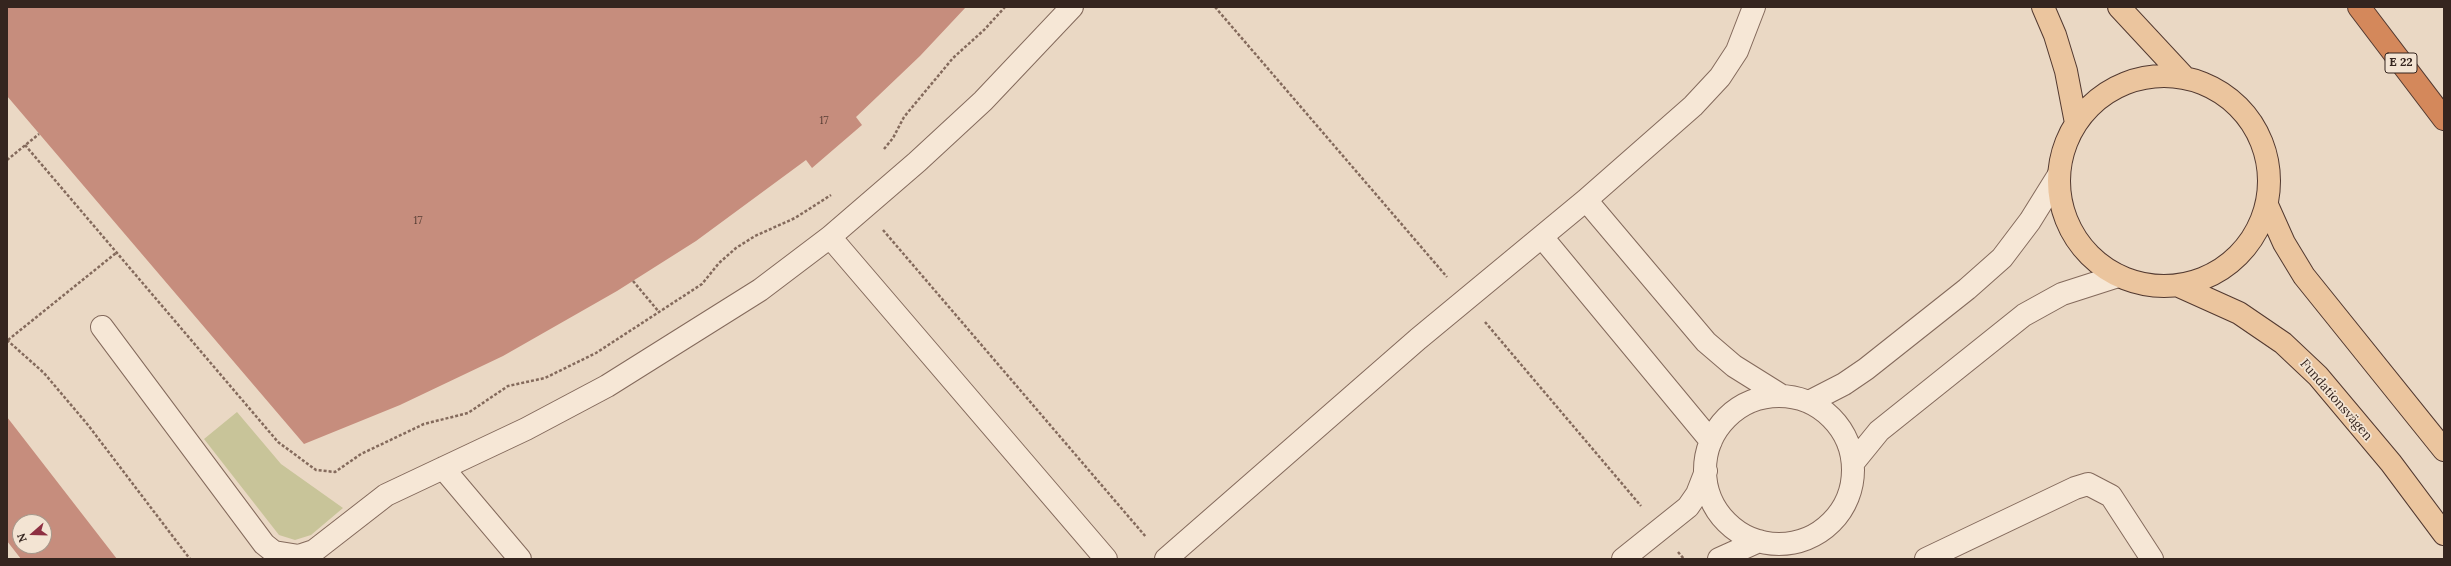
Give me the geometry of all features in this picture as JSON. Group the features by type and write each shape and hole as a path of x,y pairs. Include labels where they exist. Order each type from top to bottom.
{"highway":[{"name":"E 22","path":"2358,7 2444,119"}],"main road":[{"path":"2043,7 2055,35 2066,71 2076,123"},
{"path":"2119,7 2185,78"},
{"path":"2165,76 2185,78 2206,84 2224,94 2240,108 2253,124 2262,143 2268,163 2270,184 2267,205 2260,225 2250,243 2236,259 2219,272 2200,281 2179,286 2158,287 2138,284 2118,276 2100,266 2086,252 2073,235 2064,216 2058,176 2067,140 2076,123 2089,107 2106,94 2124,84 2144,78 2165,76"},
{"path":"2267,205 2284,243 2304,276 2444,450"},
{"name":"Fundationsvägen","path":"2179,286 2239,313 2283,342 2318,376 2390,463 2444,534"}],"lane":[{"path":"102,327 264,544 274,552 299,556 314,551 386,495 526,429 638,368 760,290 830,237 983,101 1072,7"},
{"path":"1166,559 1418,339 1586,200 1693,106 1720,77 1737,51 1754,7"},
{"path":"1809,402 1844,384 1866,369 1967,289 2002,258 2030,221 2058,176"},
{"path":"1586,200 1706,342 1734,366 1782,396 1809,402 1822,409 1844,433 1853,463 1848,494 1842,509 1828,524 1806,538 1790,543 1759,541 1744,534 1721,514 1712,502 1706,471"},
{"path":"830,237 1106,559"},
{"path":"1542,237 1711,441"},
{"path":"1853,463 1879,431 2024,315 2062,294 2118,276"},
{"path":"1623,559 1688,507 1697,494 1706,471 1711,441 1728,416 1739,407 1752,401 1782,396"},
{"path":"443,468 520,559"},
{"path":"1926,559 2075,488 2088,484 2111,496 2152,559"},
{"path":"1719,559 1759,541"}],"path":[{"path":"879,155 893,138 904,117 953,58 984,30 1005,7"},
{"path":"7,160 39,134"},
{"path":"25,146 278,442 316,470 335,472 361,454 424,424 468,413 508,386 545,378 596,353 702,284 719,263 736,248 755,236 795,218 845,185 1149,541"},
{"path":"116,253 7,340 44,373 88,424 190,559"},
{"path":"633,281 659,312"}],"shaded area":[{"path":"237,412 281,464 343,508 311,535 295,540 279,535 204,439"}],"building":[{"path":"7,7 966,7 920,56 856,117 862,125 812,168 806,160 696,241 617,291 503,356 400,405 304,444 7,96"},
{"path":"7,417 117,559 21,559 17,554 52,554 52,514 12,514 12,547 7,541"}]}
